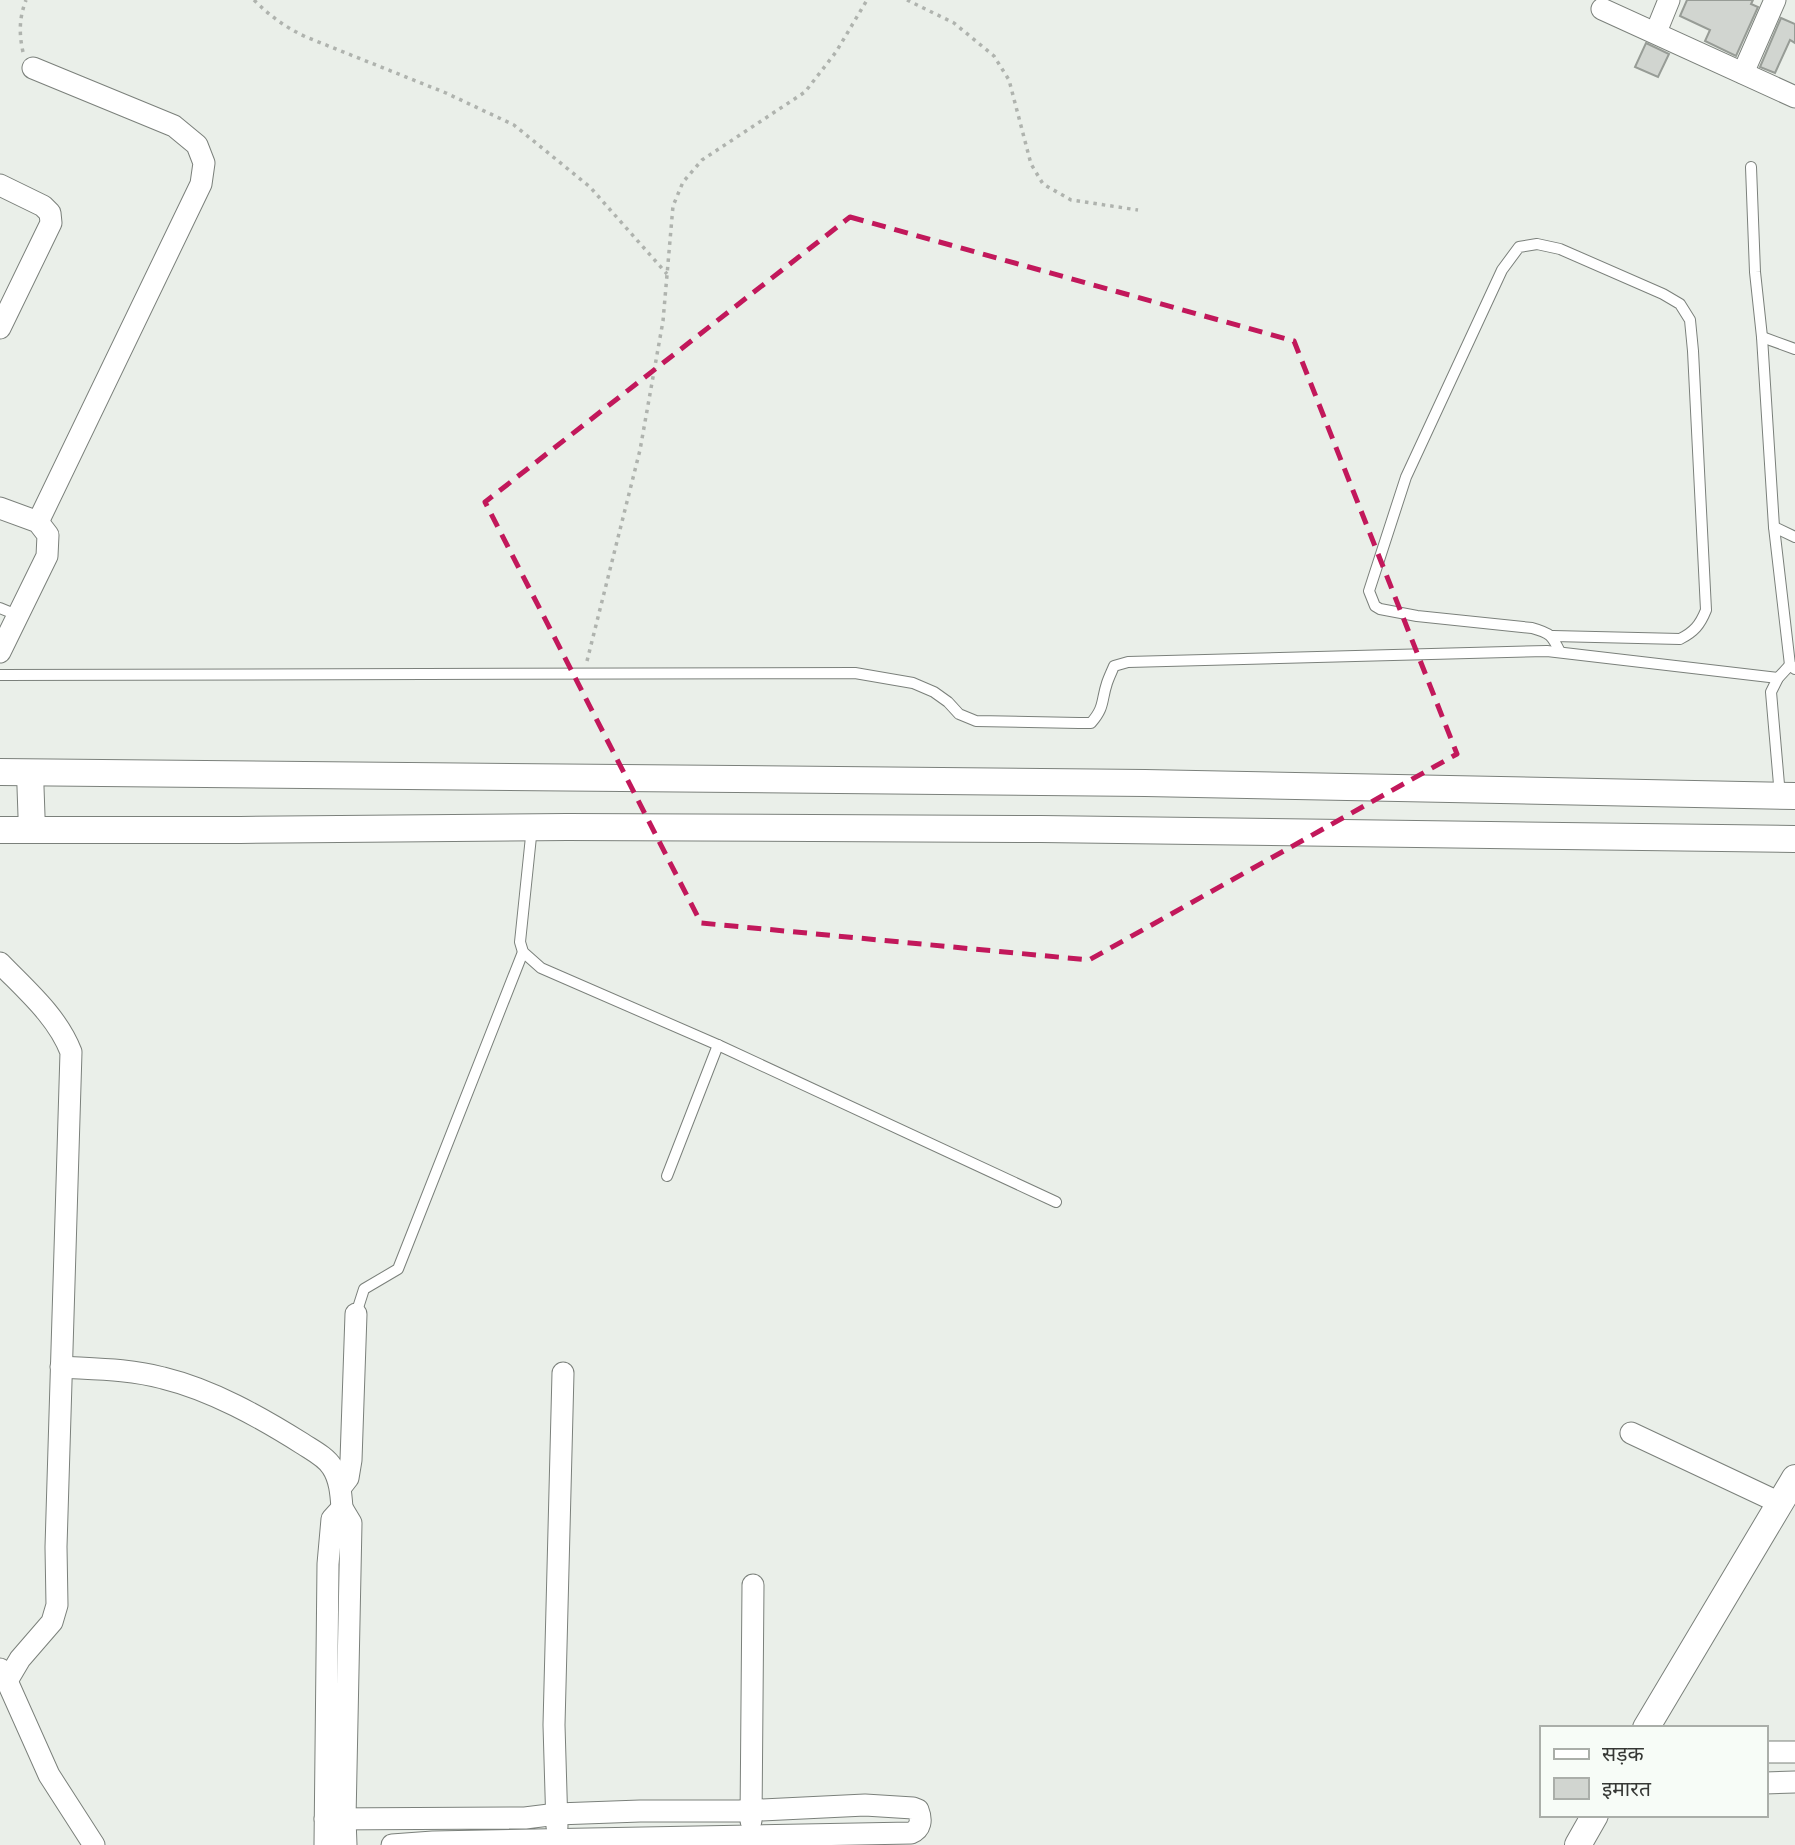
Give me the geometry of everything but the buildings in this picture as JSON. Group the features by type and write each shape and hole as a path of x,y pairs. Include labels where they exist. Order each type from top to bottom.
{"street":[{"path":"1656,32 1669,0"},
{"path":"1743,73 1775,0"},
{"path":"1602,9 1795,97"},
{"path":"33,68 174,126 197,145 204,163 201,184 38,522"},
{"path":"0,186 43,206 50,213 51,223 0,328"},
{"path":"0,508 38,522 48,535 47,556 8,611 0,652"},
{"path":"0,772 1144,783 1787,796"},
{"path":"30,773 32,830"},
{"path":"0,830 532,827 1041,829 1795,839"},
{"path":"0,962 49,1014 65,1036 71,1052 56,1547 57,1605 52,1622 4,1675 49,1775 94,1845"},
{"path":"346,1845 335,1819 328,1564 332,1519 348,1478 351,1460 356,1314"},
{"path":"61,1367 130,1371 162,1377 230,1403 318,1454 332,1466 341,1497"},
{"path":"563,1373 554,1725 567,1815 580,1842"},
{"path":"1631,1433 1780,1503"},
{"path":"1647,1726 1795,1478"},
{"path":"751,1837 753,1586"},
{"path":"1767,1752 1795,1752"},
{"path":"1767,1783 1795,1782"},
{"path":"335,1819 525,1818 640,1811 865,1805 913,1808 920,1816 920,1825 911,1833 671,1841 557,1840 392,1845"},
{"path":"557,1840 567,1815"},
{"path":"1578,1845 1594,1817"},
{"path":"325,1845 335,1819"}],"lane":[{"path":"1751,166 1755,272 1762,337 1774,527 1793,667 1778,678 1771,692 1787,796"},
{"path":"1553,636 1680,639 1701,623 1706,610 1690,320 1680,304 1663,295 1560,249 1537,244 1520,247 1502,270 1406,477 1369,592 1375,606 1380,609 1545,631 1553,636 1560,652"},
{"path":"1762,337 1795,349"},
{"path":"1774,527 1795,537"},
{"path":"0,675 855,673 914,683 934,692 959,714 976,721 1091,723 1104,703 1106,685 1114,666 1128,662 1560,652 1778,678"},
{"path":"532,827 520,942 523,952 541,968 718,1045 1056,1202"},
{"path":"356,1314 364,1289 398,1269 523,952"},
{"path":"667,1176 718,1045"}],"path":[{"path":"26,0 19,32 25,57 33,68"},
{"path":"254,0 268,15 306,37 446,93 514,125 590,187 667,274"},
{"path":"584,674 640,450 663,321 673,206 683,182 702,160 805,92 836,52 867,0"},
{"path":"907,0 954,23 994,55 1009,80 1031,164 1043,184 1071,200 1138,210"}],"highlighted area":[{"path":"850,217 1294,341 1457,754 1089,960 701,923 485,502"}]}
